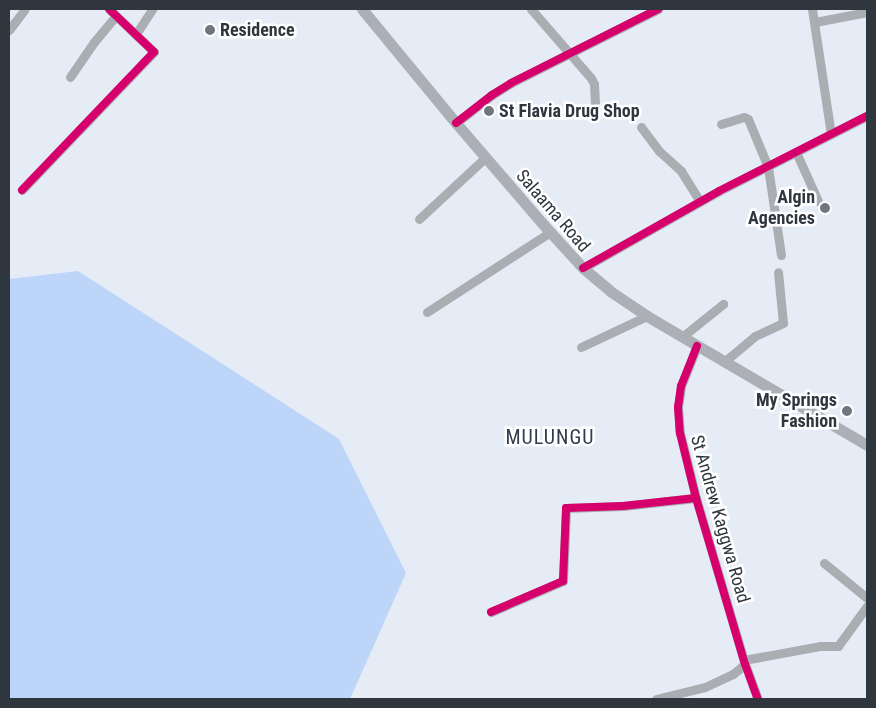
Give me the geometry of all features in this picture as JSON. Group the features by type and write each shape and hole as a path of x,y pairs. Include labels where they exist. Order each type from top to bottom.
{"main road":[{"name":"Salaama Road","path":"362,9 456,124 583,268 610,291 647,316 867,445"}],"street":[{"path":"9,30 25,9"},
{"path":"22,190 154,52 115,17 109,9"},
{"path":"136,34 152,9"},
{"path":"531,9 568,54 591,78 594,84 596,104"},
{"path":"456,124 492,95 658,9"},
{"path":"812,9 830,134"},
{"path":"815,22 867,12"},
{"path":"70,77 94,42 115,17"},
{"path":"583,268 700,202 867,116"},
{"path":"721,124 744,117 748,119 768,167 781,255"},
{"path":"641,127 659,151 681,172 700,202"},
{"path":"796,152 818,200"},
{"path":"419,219 486,157"},
{"path":"428,312 550,232"},
{"path":"724,362 755,336 783,323 778,272"},
{"path":"682,337 722,304"},
{"path":"581,347 647,316"},
{"name":"St Andrew Kaggwa Road","path":"697,346 683,378 678,407 680,433 696,498 744,662 758,699"},
{"path":"491,612 563,581 566,508 622,506 696,498"},
{"path":"824,563 867,598"},
{"path":"656,699 705,687 733,674 744,662 820,646 838,646 867,606"},
{"path":"860,617 867,623"}],"shaded area":[{"path":"78,271 339,439 406,573 350,699 9,699 9,279"}],"cycle path":[{"path":"22,190 154,52 109,9"},
{"path":"456,123 511,83 658,9"},
{"path":"583,268 719,191 867,116"},
{"path":"697,346 681,386 678,407 680,433 696,498 745,664 758,699"},
{"path":"491,612 563,581 566,508 623,506 696,498"}],"place":[{"name":"Residence","path":"210,30"},
{"name":"St Flavia Drug Shop","path":"489,111"},
{"name":"Algin Agencies","path":"825,208"},
{"name":"My Springs Fashion","path":"847,411"}],"district":[{"name":"MULUNGU","path":"550,437"}]}
